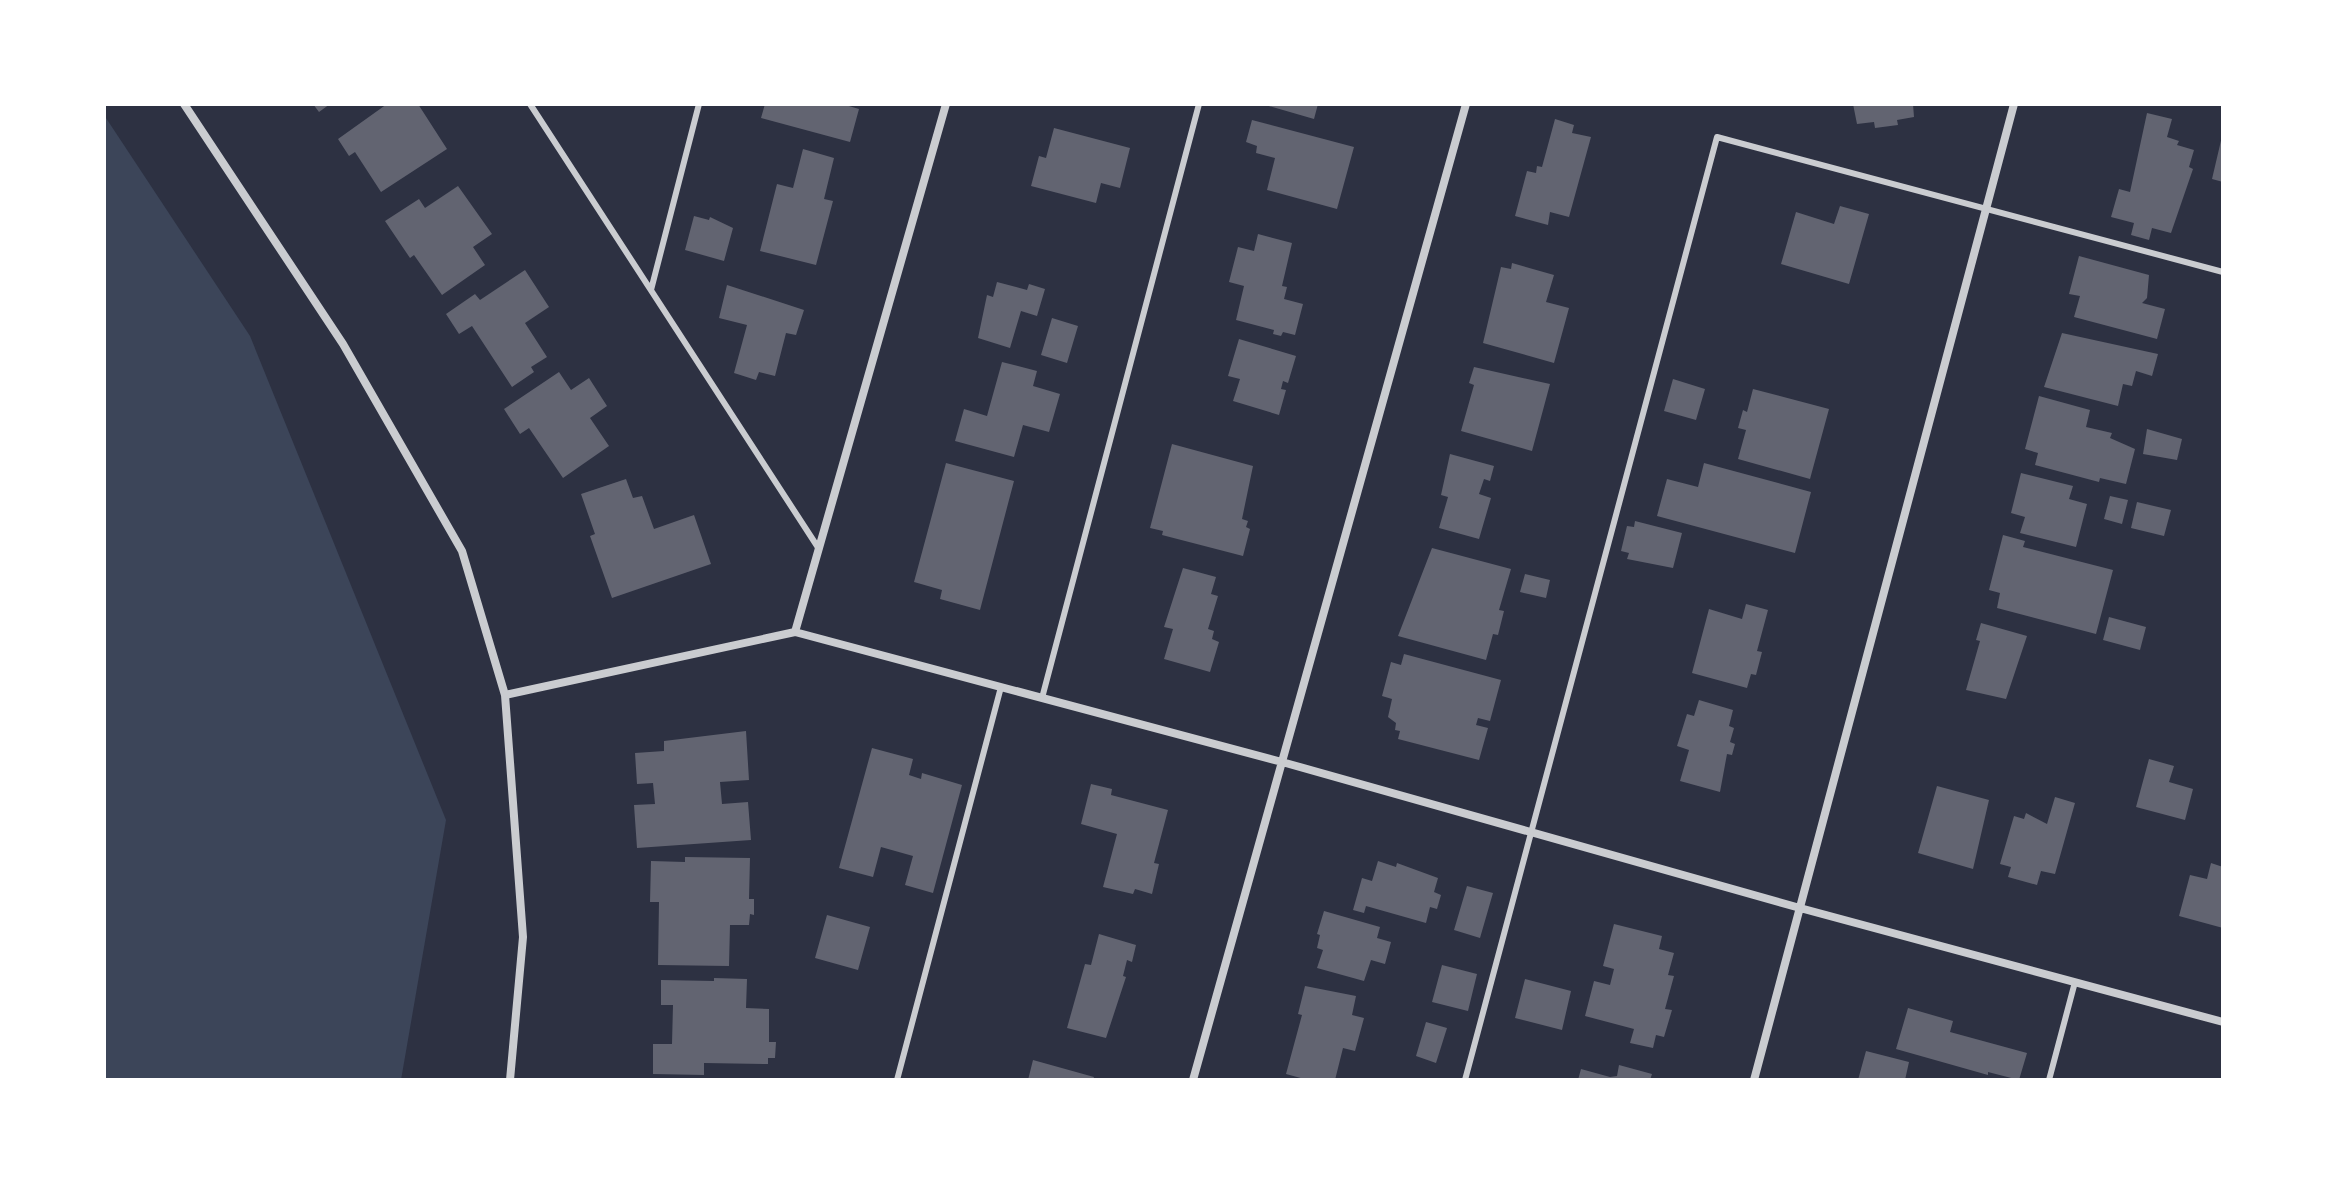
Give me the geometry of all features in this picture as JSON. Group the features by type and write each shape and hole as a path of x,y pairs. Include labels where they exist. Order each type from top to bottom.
{"street":[{"path":"184,104 343,344 462,551 505,695 523,937 510,1080"},
{"path":"795,632 946,104"},
{"path":"1193,1080 1466,104"},
{"path":"1754,1080 2014,104"},
{"path":"505,695 795,632 1282,762 1800,908 2223,1022"}],"lane":[{"path":"530,104 819,549"},
{"path":"651,290 699,104"},
{"path":"1042,698 1199,104"},
{"path":"1465,1080 1717,137 2223,272"},
{"path":"897,1080 1001,687"},
{"path":"2049,1080 2075,982"}],"shaded area":[{"path":"104,115 250,336 446,820 401,1080 104,1080"}],"building":[{"path":"313,104 330,104 319,112"},
{"path":"387,104 418,104 447,149 381,192 355,152 349,156 338,139"},
{"path":"765,104 842,104 859,109 850,142 761,118"},
{"path":"1262,104 1318,104 1314,119"},
{"path":"1853,104 1913,104 1914,117 1897,120 1898,125 1875,128 1874,122 1857,124"},
{"path":"2147,113 2172,119 2167,137 2179,141 2177,145 2194,150 2189,167 2193,169 2171,233 2152,228 2149,240 2131,235 2134,223 2111,217 2119,189 2130,192"},
{"path":"1555,119 1574,125 1572,133 1591,137 1569,217 1550,212 1548,225 1515,216 1527,171 1536,173 1537,166 1542,167"},
{"path":"1252,120 1354,147 1337,209 1267,190 1275,158 1256,153 1257,146 1246,142"},
{"path":"1054,128 1130,148 1120,188 1101,183 1096,203 1031,186 1039,156 1046,158"},
{"path":"2223,132 2223,182 2212,179"},
{"path":"803,149 834,158 824,199 833,201 816,265 760,251 777,184 793,188"},
{"path":"458,186 492,234 473,247 485,265 442,295 414,255 410,258 385,221 419,199 425,208"},
{"path":"1840,206 1869,214 1849,284 1781,264 1796,212 1834,224"},
{"path":"694,216 709,220 710,217 733,228 724,261 685,250"},
{"path":"1258,234 1292,243 1282,286 1287,287 1284,299 1303,304 1295,335 1283,332 1281,336 1273,334 1274,330 1236,320 1244,286 1229,282 1238,247 1254,251"},
{"path":"2079,256 2149,275 2147,298 2142,303 2165,309 2157,339 2074,317 2080,296 2069,294"},
{"path":"1512,263 1554,275 1546,302 1569,308 1554,363 1483,343 1501,267 1511,269"},
{"path":"525,270 549,307 525,323 547,357 531,367 534,372 512,387 472,326 459,334 446,314 475,294 480,300"},
{"path":"997,282 1027,290 1029,284 1045,289 1037,316 1021,311 1010,348 978,338 987,295 993,297"},
{"path":"727,285 804,310 796,335 786,333 775,376 759,372 756,380 734,373 747,325 719,318"},
{"path":"1052,318 1078,326 1067,363 1041,355"},
{"path":"2062,333 2158,354 2152,376 2136,371 2132,386 2123,384 2118,406 2044,387"},
{"path":"1239,339 1296,356 1288,383 1283,381 1281,389 1286,390 1279,415 1233,401 1240,379 1228,376"},
{"path":"1002,362 1037,371 1033,386 1060,394 1049,432 1023,425 1014,457 955,441 964,409 987,416"},
{"path":"1474,367 1550,384 1532,451 1461,431 1474,385 1469,383"},
{"path":"559,372 571,390 589,378 607,406 590,418 609,446 563,478 529,428 520,434 504,409"},
{"path":"1673,379 1705,389 1696,420 1664,411"},
{"path":"1753,389 1829,409 1810,479 1738,459 1746,430 1738,428 1743,410 1747,412"},
{"path":"2039,396 2090,410 2086,427 2112,433 2110,438 2135,449 2126,484 2100,478 2099,482 2035,465 2038,453 2025,449"},
{"path":"2147,429 2182,439 2177,460 2143,454"},
{"path":"1172,444 1253,466 1242,519 1248,521 1246,527 1250,529 1243,556 1162,535 1163,531 1150,528"},
{"path":"1450,454 1494,466 1490,481 1484,479 1479,494 1491,498 1479,539 1439,528 1448,497 1441,495"},
{"path":"946,463 1014,481 980,610 940,599 942,590 914,582"},
{"path":"1704,463 1811,492 1795,553 1657,516 1667,479 1698,487"},
{"path":"2021,473 2073,486 2069,499 2087,504 2076,547 2020,533 2025,517 2011,513"},
{"path":"626,479 633,498 642,496 654,529 694,515 711,564 612,598 590,536 595,534 581,494"},
{"path":"2110,496 2128,500 2122,524 2104,519"},
{"path":"2137,502 2171,510 2164,536 2131,528"},
{"path":"1635,521 1682,533 1673,568 1627,559 1629,553 1621,551 1627,526 1634,527"},
{"path":"2003,535 2025,541 2023,547 2113,570 2096,634 1997,608 2000,593 1989,590"},
{"path":"1432,548 1511,569 1499,610 1504,611 1498,635 1493,634 1486,660 1398,636"},
{"path":"1183,568 1216,577 1211,594 1218,596 1208,629 1214,631 1212,639 1219,642 1210,672 1164,659 1173,629 1164,627"},
{"path":"1525,574 1550,580 1546,598 1520,592"},
{"path":"1746,604 1768,610 1757,651 1762,652 1756,675 1751,674 1747,688 1692,673 1709,609 1742,619"},
{"path":"2109,617 2146,627 2140,650 2103,640"},
{"path":"1981,623 2027,636 2006,699 1966,690 1980,641 1976,640"},
{"path":"1404,654 1501,680 1490,721 1478,718 1476,725 1488,728 1479,760 1398,739 1400,731 1395,730 1396,723 1388,717 1392,699 1382,696 1391,662 1401,665"},
{"path":"1699,700 1733,710 1729,726 1734,728 1730,742 1735,744 1732,755 1727,754 1720,792 1680,781 1689,750 1677,746 1687,714 1694,716"},
{"path":"746,731 749,780 720,782 722,804 748,802 751,840 637,848 634,805 655,804 653,783 637,784 635,753 664,751 664,741"},
{"path":"872,748 913,759 909,775 921,779 922,773 962,785 933,893 905,885 913,856 881,847 873,877 839,868"},
{"path":"2149,759 2174,766 2169,782 2193,789 2185,820 2136,807"},
{"path":"1091,784 1112,789 1111,795 1168,810 1154,863 1159,864 1152,894 1135,889 1133,894 1103,887 1117,834 1081,824"},
{"path":"1937,786 1989,800 1973,869 1918,853"},
{"path":"2055,797 2075,803 2055,874 2041,871 2037,885 2008,877 2011,867 2000,864 2014,816 2024,819 2026,813 2047,824"},
{"path":"685,857 750,858 749,899 754,899 754,915 750,914 749,925 730,925 729,966 658,965 659,902 650,902 651,861 685,862"},
{"path":"1378,861 1396,867 1397,863 1438,878 1434,892 1441,895 1437,909 1430,907 1426,923 1366,906 1364,913 1353,910 1362,878 1372,881"},
{"path":"2211,863 2223,867 2223,928 2179,916 2190,875 2207,879"},
{"path":"1467,886 1493,893 1480,938 1454,930"},
{"path":"1324,911 1380,927 1377,938 1391,942 1385,964 1371,960 1364,981 1317,968 1323,950 1317,948 1320,935 1317,934"},
{"path":"827,915 870,927 858,970 815,958"},
{"path":"1614,924 1662,936 1659,949 1674,953 1668,975 1674,976 1665,1009 1672,1010 1664,1037 1656,1035 1653,1048 1630,1043 1634,1029 1585,1016 1594,981 1610,985 1614,969 1603,966"},
{"path":"1099,934 1136,945 1132,962 1127,960 1123,976 1126,977 1106,1038 1067,1028 1085,964 1091,965"},
{"path":"1442,965 1477,974 1468,1011 1432,1002"},
{"path":"714,978 747,979 746,1008 769,1009 769,1042 776,1042 775,1058 768,1058 768,1064 704,1063 704,1075 653,1074 653,1044 672,1044 673,1005 661,1005 661,980 714,981"},
{"path":"1525,979 1571,991 1562,1030 1515,1018"},
{"path":"1305,986 1356,996 1352,1015 1364,1018 1355,1051 1343,1048 1335,1080 1308,1080 1286,1074 1302,1015 1298,1014"},
{"path":"1908,1008 1953,1021 1950,1032 2027,1053 2019,1080 1988,1072 1988,1075 1896,1049"},
{"path":"1426,1022 1447,1028 1436,1063 1416,1056"},
{"path":"1866,1051 1909,1062 1905,1080 1858,1080"},
{"path":"1033,1060 1094,1077 1093,1080 1028,1080"},
{"path":"1619,1065 1652,1074 1650,1080 1578,1080 1581,1069 1617,1076"}]}
